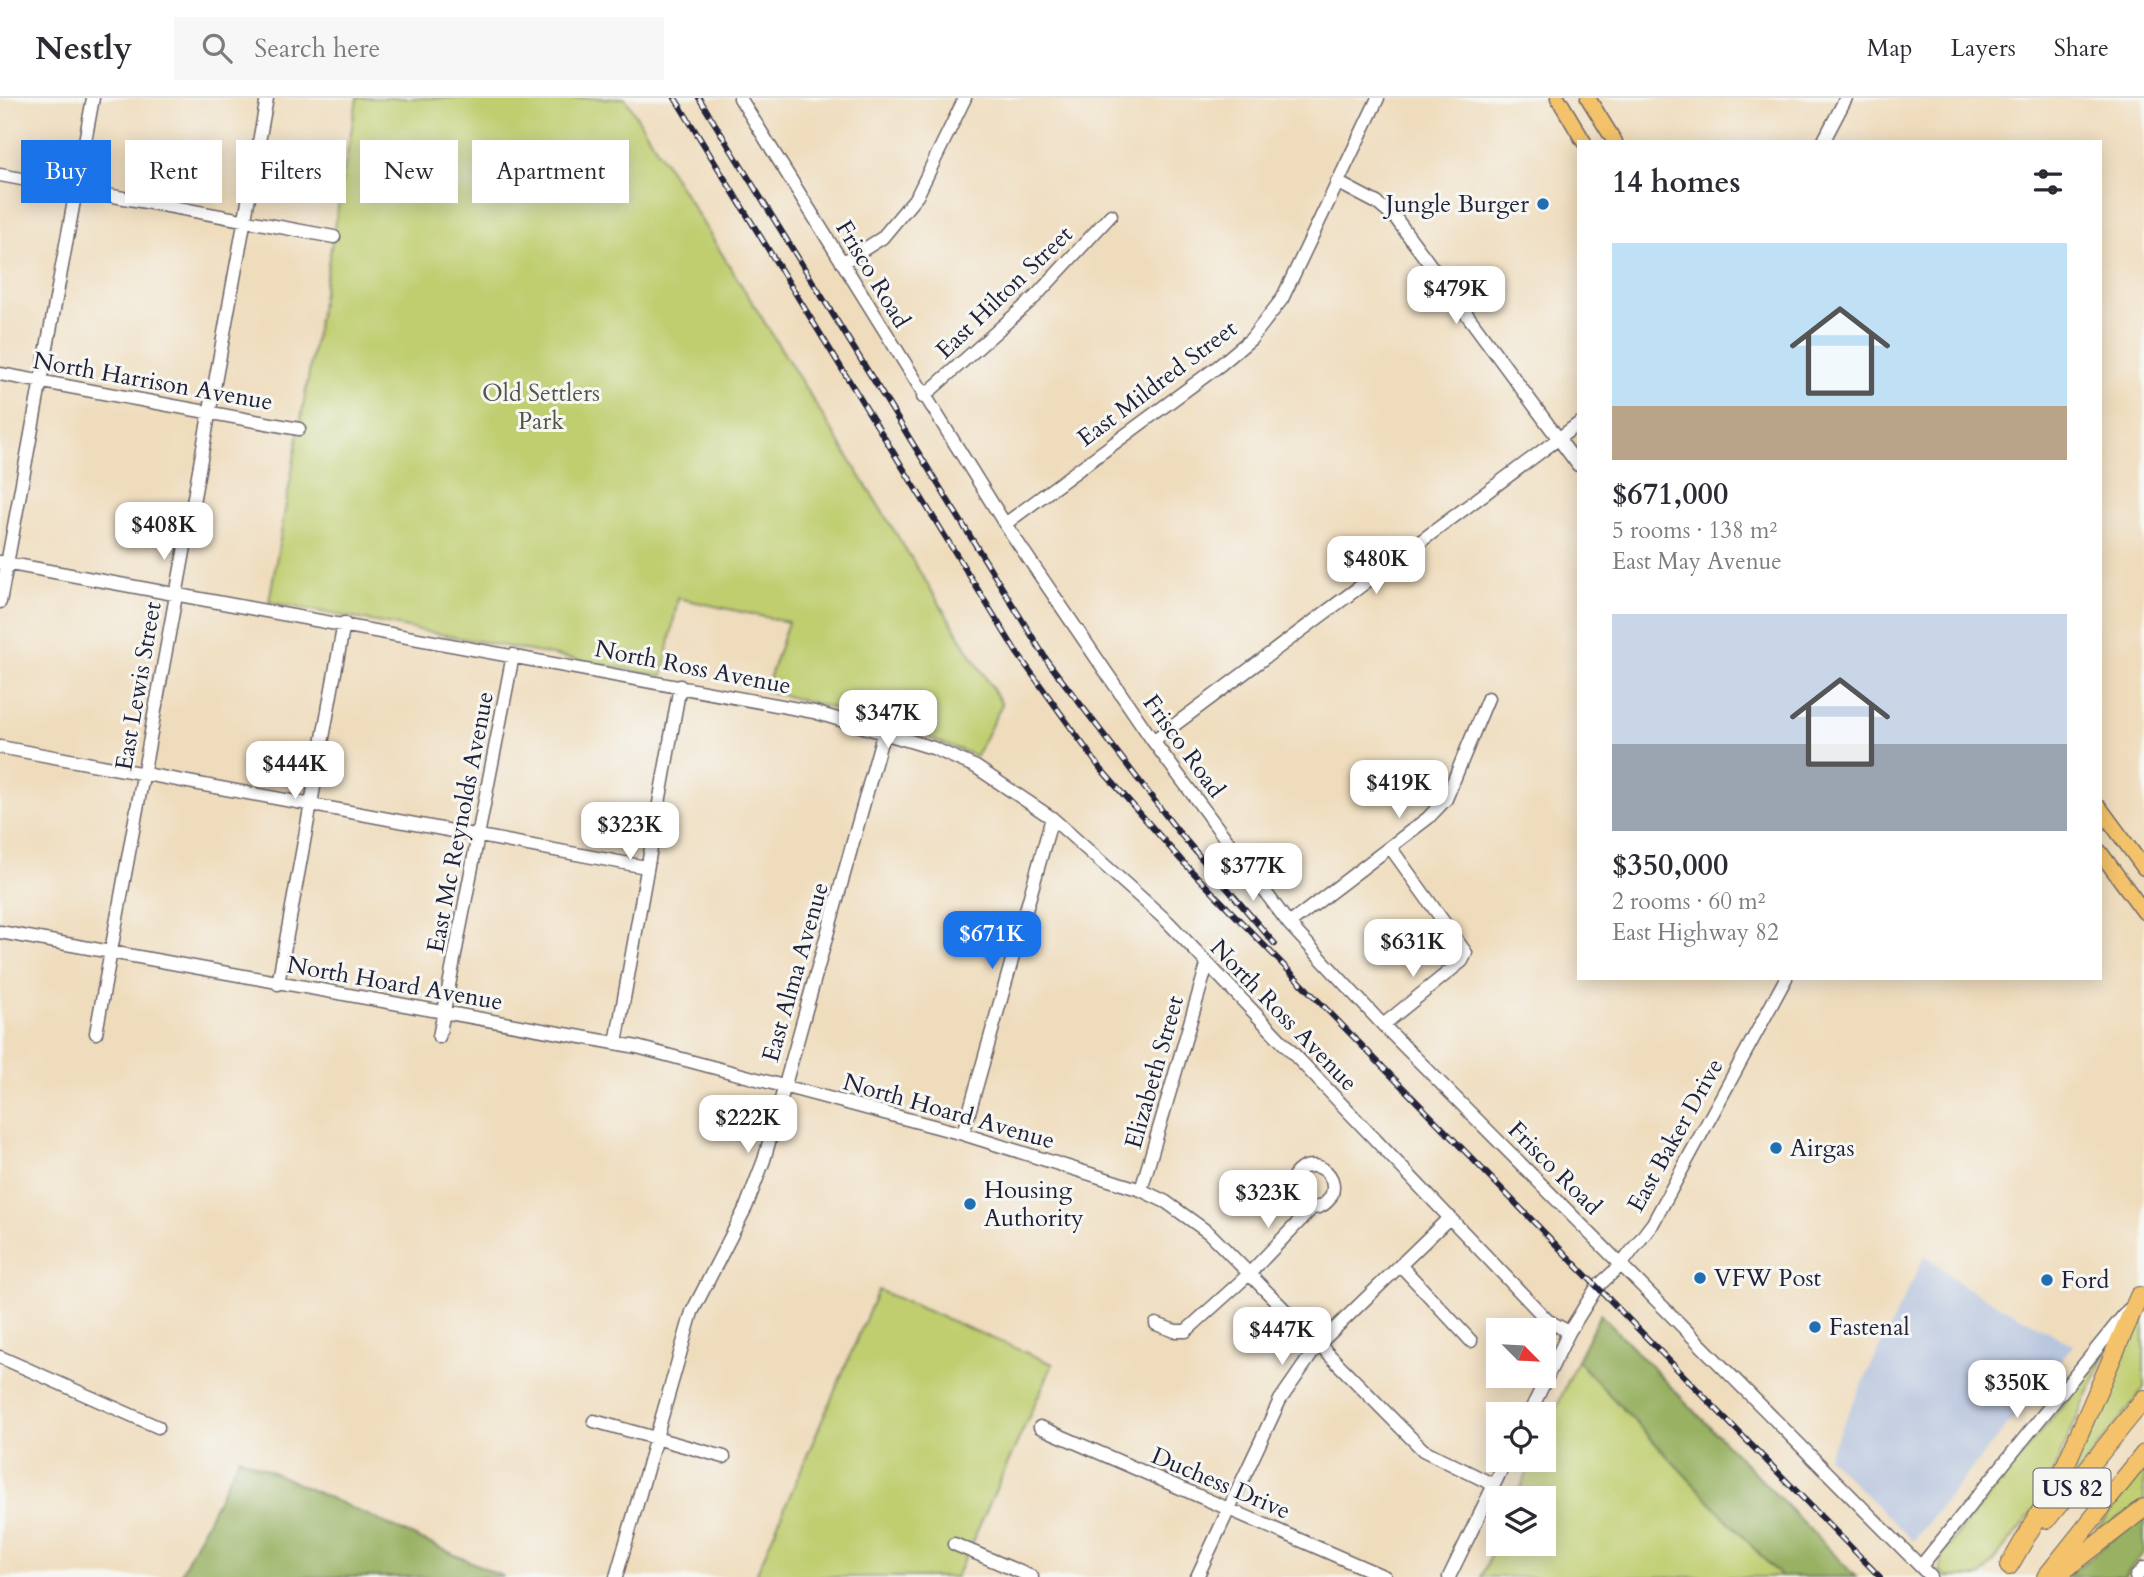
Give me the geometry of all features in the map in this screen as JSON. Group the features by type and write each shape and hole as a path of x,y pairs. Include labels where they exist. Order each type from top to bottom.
{"highway":[{"path":"2005,1572 2060,1480 2141,1293"},
{"name":"US 82","path":"2005,1572 2144,1399"},
{"name":"US 82","path":"2046,1577 2144,1454"},
{"path":"2054,1577 2144,1508"}],"main road":[{"path":"1558,98 1583,140"},
{"path":"1588,98 1614,140"},
{"path":"2102,811 2144,868"},
{"path":"2102,855 2144,912"}],"street":[{"path":"86,140 93,98"},
{"name":"East Lewis Street","path":"96,1033 267,98"},
{"name":"Frisco Road","path":"740,98 1004,524 1153,741 1289,924 1383,1025 1931,1577"},
{"path":"842,263 882,238 917,196 965,98"},
{"name":"East Mildred Street","path":"1004,524 1251,339 1282,299 1378,98"},
{"path":"1824,140 1846,98"},
{"path":"0,175 21,179"},
{"path":"1337,182 1377,203 1397,220 1577,464"},
{"path":"111,196 334,237"},
{"path":"0,603 4,563 74,203"},
{"name":"East Hilton Street","path":"923,397 1035,297 1111,215"},
{"name":"North Harrison Avenue","path":"0,374 299,429"},
{"path":"1153,741 1577,425"},
{"name":"North Ross Avenue","path":"4,563 344,623 814,712 884,731 976,767 1052,818 1168,922 1547,1320 1569,1332"},
{"path":"278,984 344,623"},
{"name":"East Mc Reynolds Avenue","path":"439,1037 513,655"},
{"path":"615,1043 680,686"},
{"path":"1289,924 1428,818 1446,799 1488,698"},
{"name":"East Alma Avenue","path":"616,1577 692,1312 746,1207 764,1160 884,731"},
{"path":"0,747 646,867"},
{"path":"963,1134 1052,818"},
{"path":"1383,1025 1462,961 1466,953 1390,847"},
{"name":"North Hoard Avenue","path":"0,932 615,1043 963,1134 1141,1190 1166,1202 1209,1233 1423,1450 1494,1485"},
{"name":"Elizabeth Street","path":"1141,1190 1207,965"},
{"name":"East Baker Drive","path":"1535,1402 1569,1332 1597,1287 1621,1265 1653,1223 1785,980"},
{"path":"1156,1324 1175,1331 1186,1331 1248,1275 1312,1208"},
{"path":"1198,1577 1280,1400 1318,1345 1450,1217"},
{"path":"1401,1266 1471,1341"},
{"path":"1921,1566 2141,1293"},
{"path":"0,1357 158,1427"},
{"path":"593,1421 724,1457"},
{"name":"Duchess Drive","path":"1040,1427 1385,1577"},
{"path":"1449,1577 1500,1472"},
{"path":"954,1544 1031,1577"},
{"path":"2136,1577 2144,1567"}],"shaded area":[{"path":"1925,1255 1962,1285 2073,1345 1913,1541 1827,1457"}],"green space":[{"name":"Old Settlers Park","path":"357,98 625,98 1002,704 976,756 872,719 765,691 788,622 678,598 663,676 269,602 339,203 346,203 346,161"},
{"path":"878,1290 1053,1364 956,1577 755,1577"},
{"path":"2144,1304 2144,1388 2051,1508"},
{"path":"1600,1314 1856,1577 1781,1577 1577,1360"},
{"path":"2108,1348 2039,1504 1981,1577 1945,1577 1940,1571 1942,1554"},
{"path":"1577,1360 1781,1577 1481,1577 1490,1556 1556,1556 1556,1486 1521,1486 1528,1472 1556,1472 1556,1409"},
{"path":"239,1457 504,1577 179,1577"},
{"path":"2144,1469 2144,1502 2099,1531 2097,1529"},
{"path":"2144,1520 2144,1552 2124,1577 2066,1577 2135,1521"}],"railway":[{"path":"675,98 1017,653 1100,768 1181,860 1880,1577"},
{"path":"699,98 1048,662 1177,830 1275,944"}],"place":[{"name":"Jungle Burger","path":"1543,204"},
{"name":"Airgas","path":"1776,1148"},
{"name":"Housing Authority","path":"970,1204"},
{"name":"VFW Post","path":"1700,1278"},
{"name":"Ford","path":"2047,1280"},
{"name":"Fastenal","path":"1815,1327"}]}
